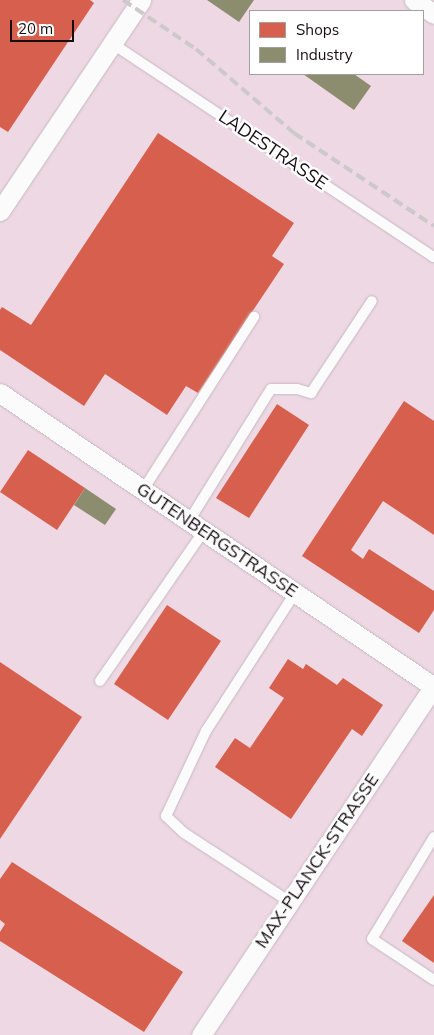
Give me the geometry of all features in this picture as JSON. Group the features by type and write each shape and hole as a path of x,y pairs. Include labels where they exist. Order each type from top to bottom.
{"street":[{"path":"2,205 113,44 141,0"},
{"path":"414,0 434,14"},
{"name":"GUTENBERGSTRASSE","path":"0,394 434,687"},
{"name":"MAX-PLANCK-STRASSE","path":"201,1035 434,687"}],"lane":[{"name":"LADESTRASSE","path":"113,44 434,257"},
{"path":"100,681 196,526 271,389 297,389 311,393 372,301"},
{"path":"142,490 254,317"},
{"path":"290,902 184,833 166,816 206,731 295,593"},
{"path":"434,837 372,939 434,980"}],"shaded area":[{"path":"0,0 434,0 434,1035 0,1035"}],"building: Shops":[{"path":"0,0 90,0 94,3 8,132 0,127"},
{"path":"158,133 294,223 272,256 284,264 198,393 186,386 167,415 105,374 84,406 0,350 0,310 2,307 31,325"},
{"path":"404,401 434,421 434,535 383,501 351,550 363,559 369,549 434,591 434,610 419,633 302,556"},
{"path":"277,404 309,425 249,518 216,498"},
{"path":"28,450 85,488 57,530 0,492"},
{"path":"167,605 221,641 168,720 114,684"},
{"path":"288,659 303,669 306,664 337,685 343,678 383,705 362,736 352,729 291,819 215,767 235,738 250,748 284,698 269,688"},
{"path":"0,662 82,717 0,839"},
{"path":"12,862 183,972 144,1032 0,941 0,932 5,924 0,920 0,879"},
{"path":"434,895 434,963 402,941"}],"building: Industry":[{"path":"207,0 254,0 239,22"},
{"path":"304,75 355,75 371,86 354,110"},
{"path":"85,488 116,509 105,525 74,505"}],"railway":[{"path":"123,0 196,49 294,133 434,226"}]}
